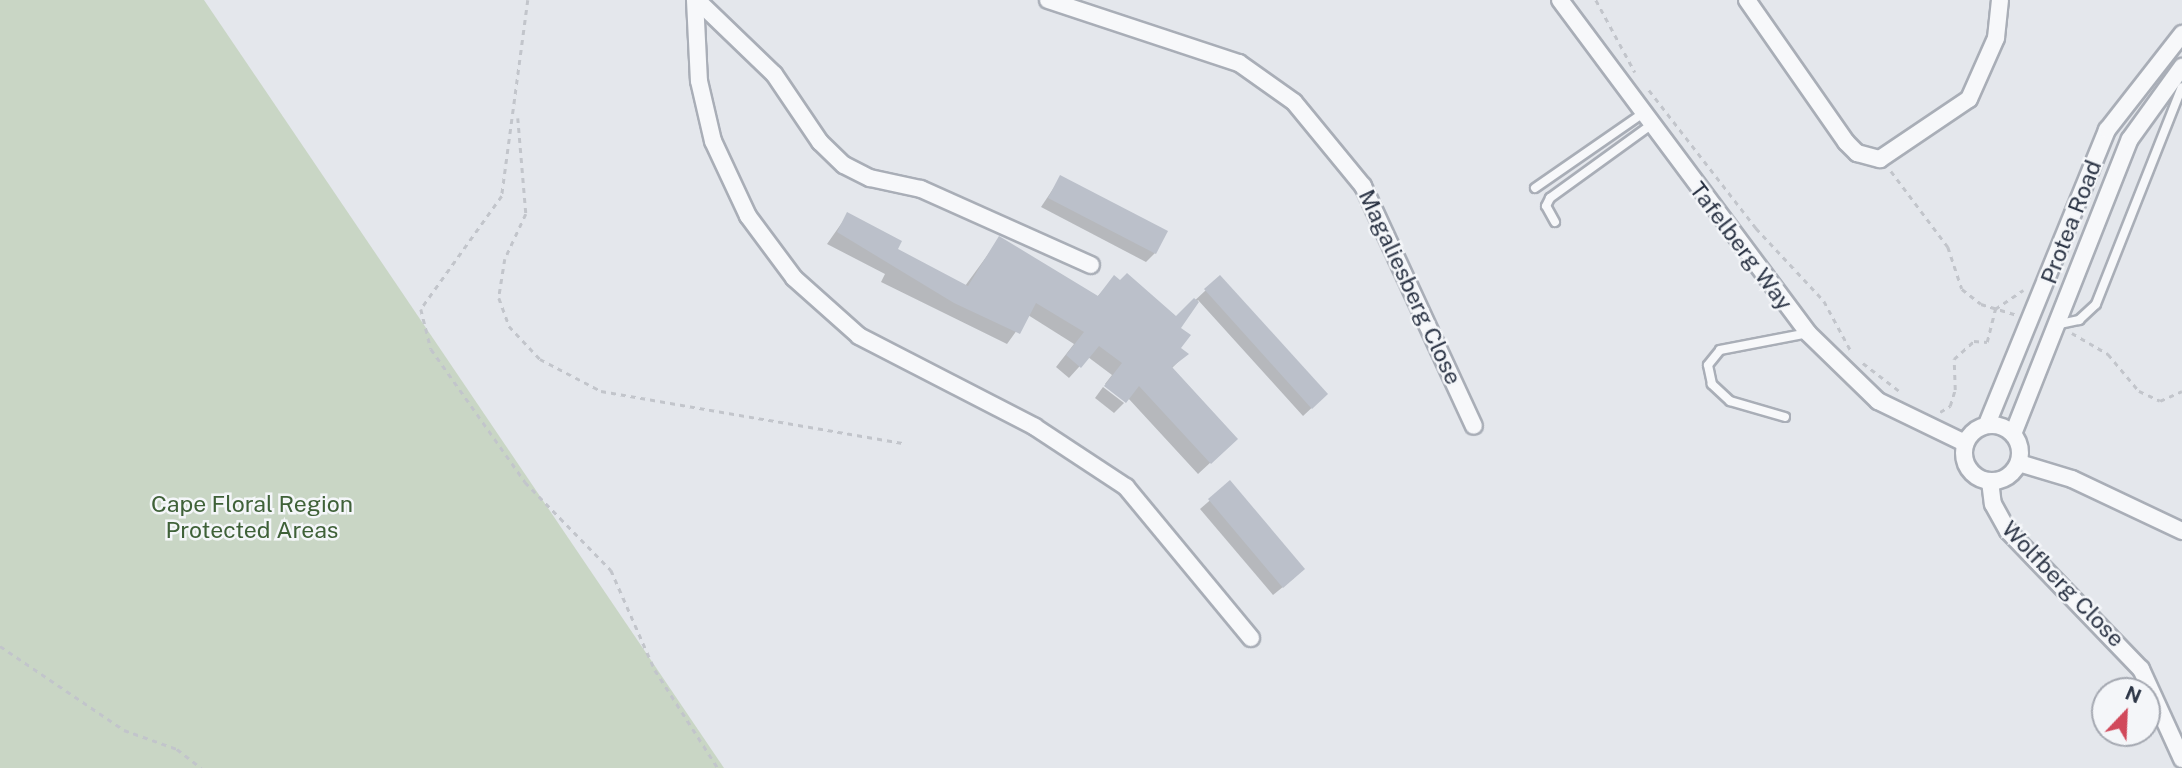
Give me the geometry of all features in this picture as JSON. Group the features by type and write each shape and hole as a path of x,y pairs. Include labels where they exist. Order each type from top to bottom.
{"street":[{"path":"696,0 774,74 820,142 844,164 870,178 921,188 1091,265"},
{"path":"696,0 699,81 713,141 748,216 794,278 859,336 1035,427 1126,487 1251,638"},
{"name":"Magaliesberg Close","path":"1048,0 1239,62 1294,102 1363,186 1474,426"},
{"name":"Tafelberg Way","path":"1560,0 1647,120 1811,336 1892,410 1965,443"},
{"path":"1747,0 1846,142 1857,153 1880,159 1969,99 1996,38 2000,0"},
{"name":"Protea Road","path":"1987,425 2048,282 2107,130 2182,34"},
{"name":"Protea Road","path":"2014,434 2055,325 2133,135 2182,67"},
{"path":"2107,130 2133,135"},
{"path":"2048,282 2069,290"},
{"path":"1987,425 2014,434 2019,463 2008,477 1990,481 1971,472 1965,443 1987,425"},
{"path":"2019,463 2072,479 2182,531"},
{"name":"Wolfberg Close","path":"1990,481 1993,504 2008,531 2141,669 2182,759"}],"lane":[{"path":"2055,325 2079,320 2096,304 2182,87"},
{"path":"1535,188 1647,120"},
{"path":"1555,222 1546,206 1550,198 1647,120"},
{"path":"1785,417 1730,401 1712,384 1707,365 1720,349 1811,336"}],"path":[{"path":"528,0 517,111 502,196 421,309 431,349 525,482 611,570 655,670 718,768"},
{"path":"1596,0 1646,90 1655,91 1756,229 1824,301 1855,357 1908,399"},
{"path":"517,111 526,214 505,259 499,298 509,326 540,359 601,391 903,443"},
{"path":"1880,159 1948,247 1962,289 1995,309 2022,316"},
{"path":"1926,410 1937,414 1950,406 1954,359 1974,341 1987,342 1995,309 2029,288"},
{"path":"2072,333 2108,354 2139,391 2160,401 2182,391"},
{"path":"0,646 124,730 177,749 201,768"}],"green space":[{"name":"Cape Floral Region Protected Areas","path":"0,0 204,0 724,768 0,768"}],"building":[{"path":"1060,175 1168,231 1156,254 1048,198"},
{"path":"847,212 902,241 898,249 968,286 999,236 1098,296 1114,275 1120,280 1127,273 1176,316 1194,298 1199,302 1181,328 1191,335 1181,348 1189,354 1172,367 1238,439 1211,464 1139,386 1126,403 1104,386 1122,363 1099,346 1081,368 1066,355 1084,332 1036,303 1020,334 954,303 837,232"},
{"path":"1220,275 1328,394 1312,409 1204,289"},
{"path":"1230,480 1305,569 1283,588 1208,499"}]}
